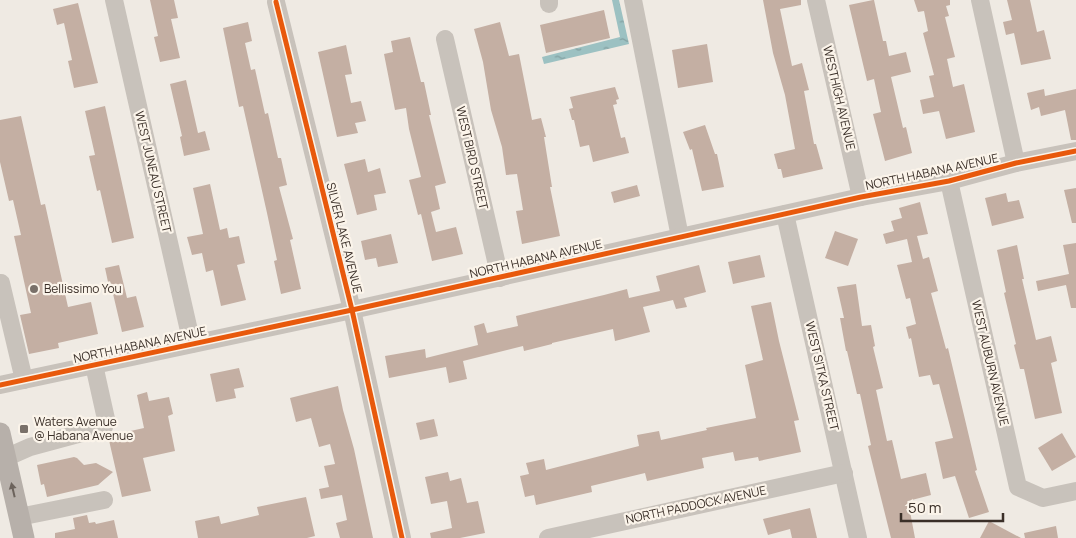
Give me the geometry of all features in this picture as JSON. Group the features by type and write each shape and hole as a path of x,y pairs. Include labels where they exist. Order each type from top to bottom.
{"main road":[{"path":"0,433 24,538"}],"street":[{"name":"WEST JUNEAU STREET","path":"114,0 192,344"},
{"path":"632,0 680,236"},
{"name":"WESTHIGH AVENUE","path":"816,0 861,197"},
{"path":"980,0 1016,163"},
{"name":"SILVER LAKE AVENUE","path":"276,2 352,310 402,538"},
{"name":"WEST BIRD STREET","path":"445,39 500,278"},
{"name":"NORTH HABANA AVENUE","path":"0,385 500,278 680,236 861,197 949,181 1016,163 1076,151"},
{"name":"WEST AUBURN AVENUE","path":"949,181 1018,487 1043,498 1076,492"},
{"name":"WEST SITKA STREET","path":"785,214 858,538"},
{"path":"0,281 24,380"},
{"path":"6,458 30,446 104,427 106,419 94,364"},
{"name":"NORTH PADDOCK AVENUE","path":"548,538 844,473"},
{"path":"19,518 104,500"}],"water":[{"path":"612,0 619,0 629,44 544,64 542,57 620,37"}],"building":[{"path":"150,0 174,0 178,18 171,19 180,58 160,62 154,37 158,36"},
{"path":"763,0 801,0 801,5 780,9 792,66 802,63 809,90 804,91 814,144 816,144 823,169 783,178 781,169 778,169 774,154 795,149 785,95 773,53"},
{"path":"874,0 883,41 886,41 889,56 906,52 911,72 891,77 903,128 906,127 912,153 885,161 873,114 881,112 874,79 867,81 849,5"},
{"path":"914,0 950,0 950,5 946,6 949,16 945,17 955,57 947,59 953,87 964,84 975,132 946,139 939,111 923,114 920,100 934,97 929,76 934,75 923,33 928,31 924,11 918,12"},
{"path":"1007,0 1030,0 1037,32 1044,30 1051,59 1021,65 1014,33 1006,35 1003,22 1012,20"},
{"path":"78,3 98,83 74,88 68,61 72,60 64,23 57,25 53,9"},
{"path":"604,10 610,38 546,53 540,25"},
{"path":"248,22 252,41 245,43 251,70 255,69 265,114 268,113 278,158 281,158 287,185 279,187 293,239 290,240 301,289 281,294 274,261 277,260 267,213 243,106 239,107 223,28"},
{"path":"500,22 509,56 519,54 532,120 541,118 546,137 544,137 552,187 550,187 560,236 522,244 516,211 523,210 517,174 506,175 502,147 491,110 483,62 474,29"},
{"path":"410,37 421,82 424,82 431,115 429,115 446,183 435,186 440,209 431,212 436,232 456,227 463,254 432,261 421,214 418,215 409,180 421,177 409,129 406,108 395,110 384,54 393,52 391,41"},
{"path":"707,44 713,82 678,88 672,50"},
{"path":"346,45 352,74 345,75 351,103 361,101 366,121 355,123 358,133 337,137 318,52"},
{"path":"186,80 198,133 205,131 210,150 184,156 180,137 182,136 170,84"},
{"path":"615,87 619,99 616,100 617,104 613,105 621,138 625,137 629,153 593,162 589,145 580,147 574,120 572,120 569,109 573,108 570,97"},
{"path":"1044,89 1045,96 1076,89 1076,140 1071,140 1065,110 1041,116 1039,107 1031,110 1027,93"},
{"path":"105,106 134,238 112,243 100,190 97,191 89,156 95,155 85,111"},
{"path":"21,116 41,205 45,204 68,307 91,302 98,334 58,343 59,348 29,354 20,315 31,313 14,236 21,235 13,200 9,201 0,162 0,120"},
{"path":"705,125 715,154 717,154 724,187 702,191 692,149 690,150 683,132"},
{"path":"365,159 368,172 380,168 386,193 374,195 377,210 357,215 344,164"},
{"path":"210,184 220,230 227,228 229,238 239,236 245,263 237,265 246,300 221,306 213,270 206,272 202,253 192,255 187,237 203,234 193,188"},
{"path":"637,185 640,196 614,203 611,192"},
{"path":"1076,188 1076,223 1072,223 1064,190"},
{"path":"1006,193 1008,202 1019,200 1024,218 992,226 985,198"},
{"path":"920,202 928,234 917,236 923,259 929,257 938,291 931,293 946,349 948,348 977,470 975,471 989,512 969,518 955,476 943,479 935,442 953,438 939,384 933,385 930,375 919,377 911,338 909,339 906,327 916,324 910,298 906,299 897,265 912,262 907,239 886,244 883,234 894,231 891,221 902,218 899,208"},
{"path":"835,231 858,239 848,266 825,258"},
{"path":"391,234 398,263 378,267 376,258 365,260 361,241"},
{"path":"1076,243 1076,308 1071,308 1066,285 1038,291 1036,281 1069,274 1063,245"},
{"path":"1017,245 1024,279 1022,279 1036,340 1051,336 1057,361 1051,363 1062,413 1035,419 1024,369 1020,369 1014,345 1016,344 1004,293 1006,292 997,250"},
{"path":"760,255 765,277 733,284 728,262"},
{"path":"119,265 127,298 136,296 144,327 122,332 105,268"},
{"path":"699,265 706,292 684,298 687,307 676,309 673,300 643,307 650,332 615,341 613,329 524,351 523,346 463,361 467,379 449,383 446,367 389,378 385,356 425,349 426,358 478,345 474,326 484,323 487,333 518,326 516,316 627,289 629,298 660,291 656,276"},
{"path":"856,284 862,326 871,325 875,346 873,347 883,388 876,390 887,441 892,440 901,479 926,473 931,495 908,501 915,538 891,538 868,446 871,445 860,394 857,394 846,351 840,318 844,318 837,287"},
{"path":"771,302 799,420 794,421 801,452 759,461 758,457 735,461 733,452 702,458 704,468 647,481 645,473 591,486 592,492 536,505 534,495 525,497 520,476 529,474 526,463 544,459 546,470 639,446 637,435 659,431 661,440 707,430 706,428 756,418 745,365 763,360 751,306"},
{"path":"239,368 244,387 234,389 236,398 216,402 210,374"},
{"path":"338,386 373,538 340,538 336,523 347,520 342,495 321,499 319,489 329,487 324,466 335,464 330,444 319,447 311,418 296,422 290,398"},
{"path":"147,392 149,401 169,397 173,414 168,416 175,451 143,458 151,491 122,497 108,436 144,428 137,395"},
{"path":"434,419 438,436 420,440 416,423"},
{"path":"1062,433 1076,457 1052,471 1038,448"},
{"path":"74,457 84,465 96,463 113,472 98,485 47,497 44,484 41,485 37,465"},
{"path":"448,472 450,481 461,478 467,503 478,501 485,533 460,538 431,538 430,533 452,528 447,501 431,504 425,477"},
{"path":"306,497 315,536 307,538 198,538 195,521 219,516 221,524 259,515 257,507"},
{"path":"810,508 817,538 792,538 790,529 768,535 763,519"},
{"path":"87,515 89,523 95,522 96,524 114,520 118,538 55,538 55,533 75,529 73,518"},
{"path":"989,521 1021,538 980,538"},
{"path":"1056,526 1058,538 1025,538 1024,533"}],"cycle path":[{"path":"276,2 352,310 402,538"},
{"path":"0,385 352,310 861,197 949,181 1016,163 1076,151"}],"place":[{"name":"Bellissimo You","path":"34,289"},
{"name":"Waters Avenue @ Habana Avenue","path":"24,429"}]}
